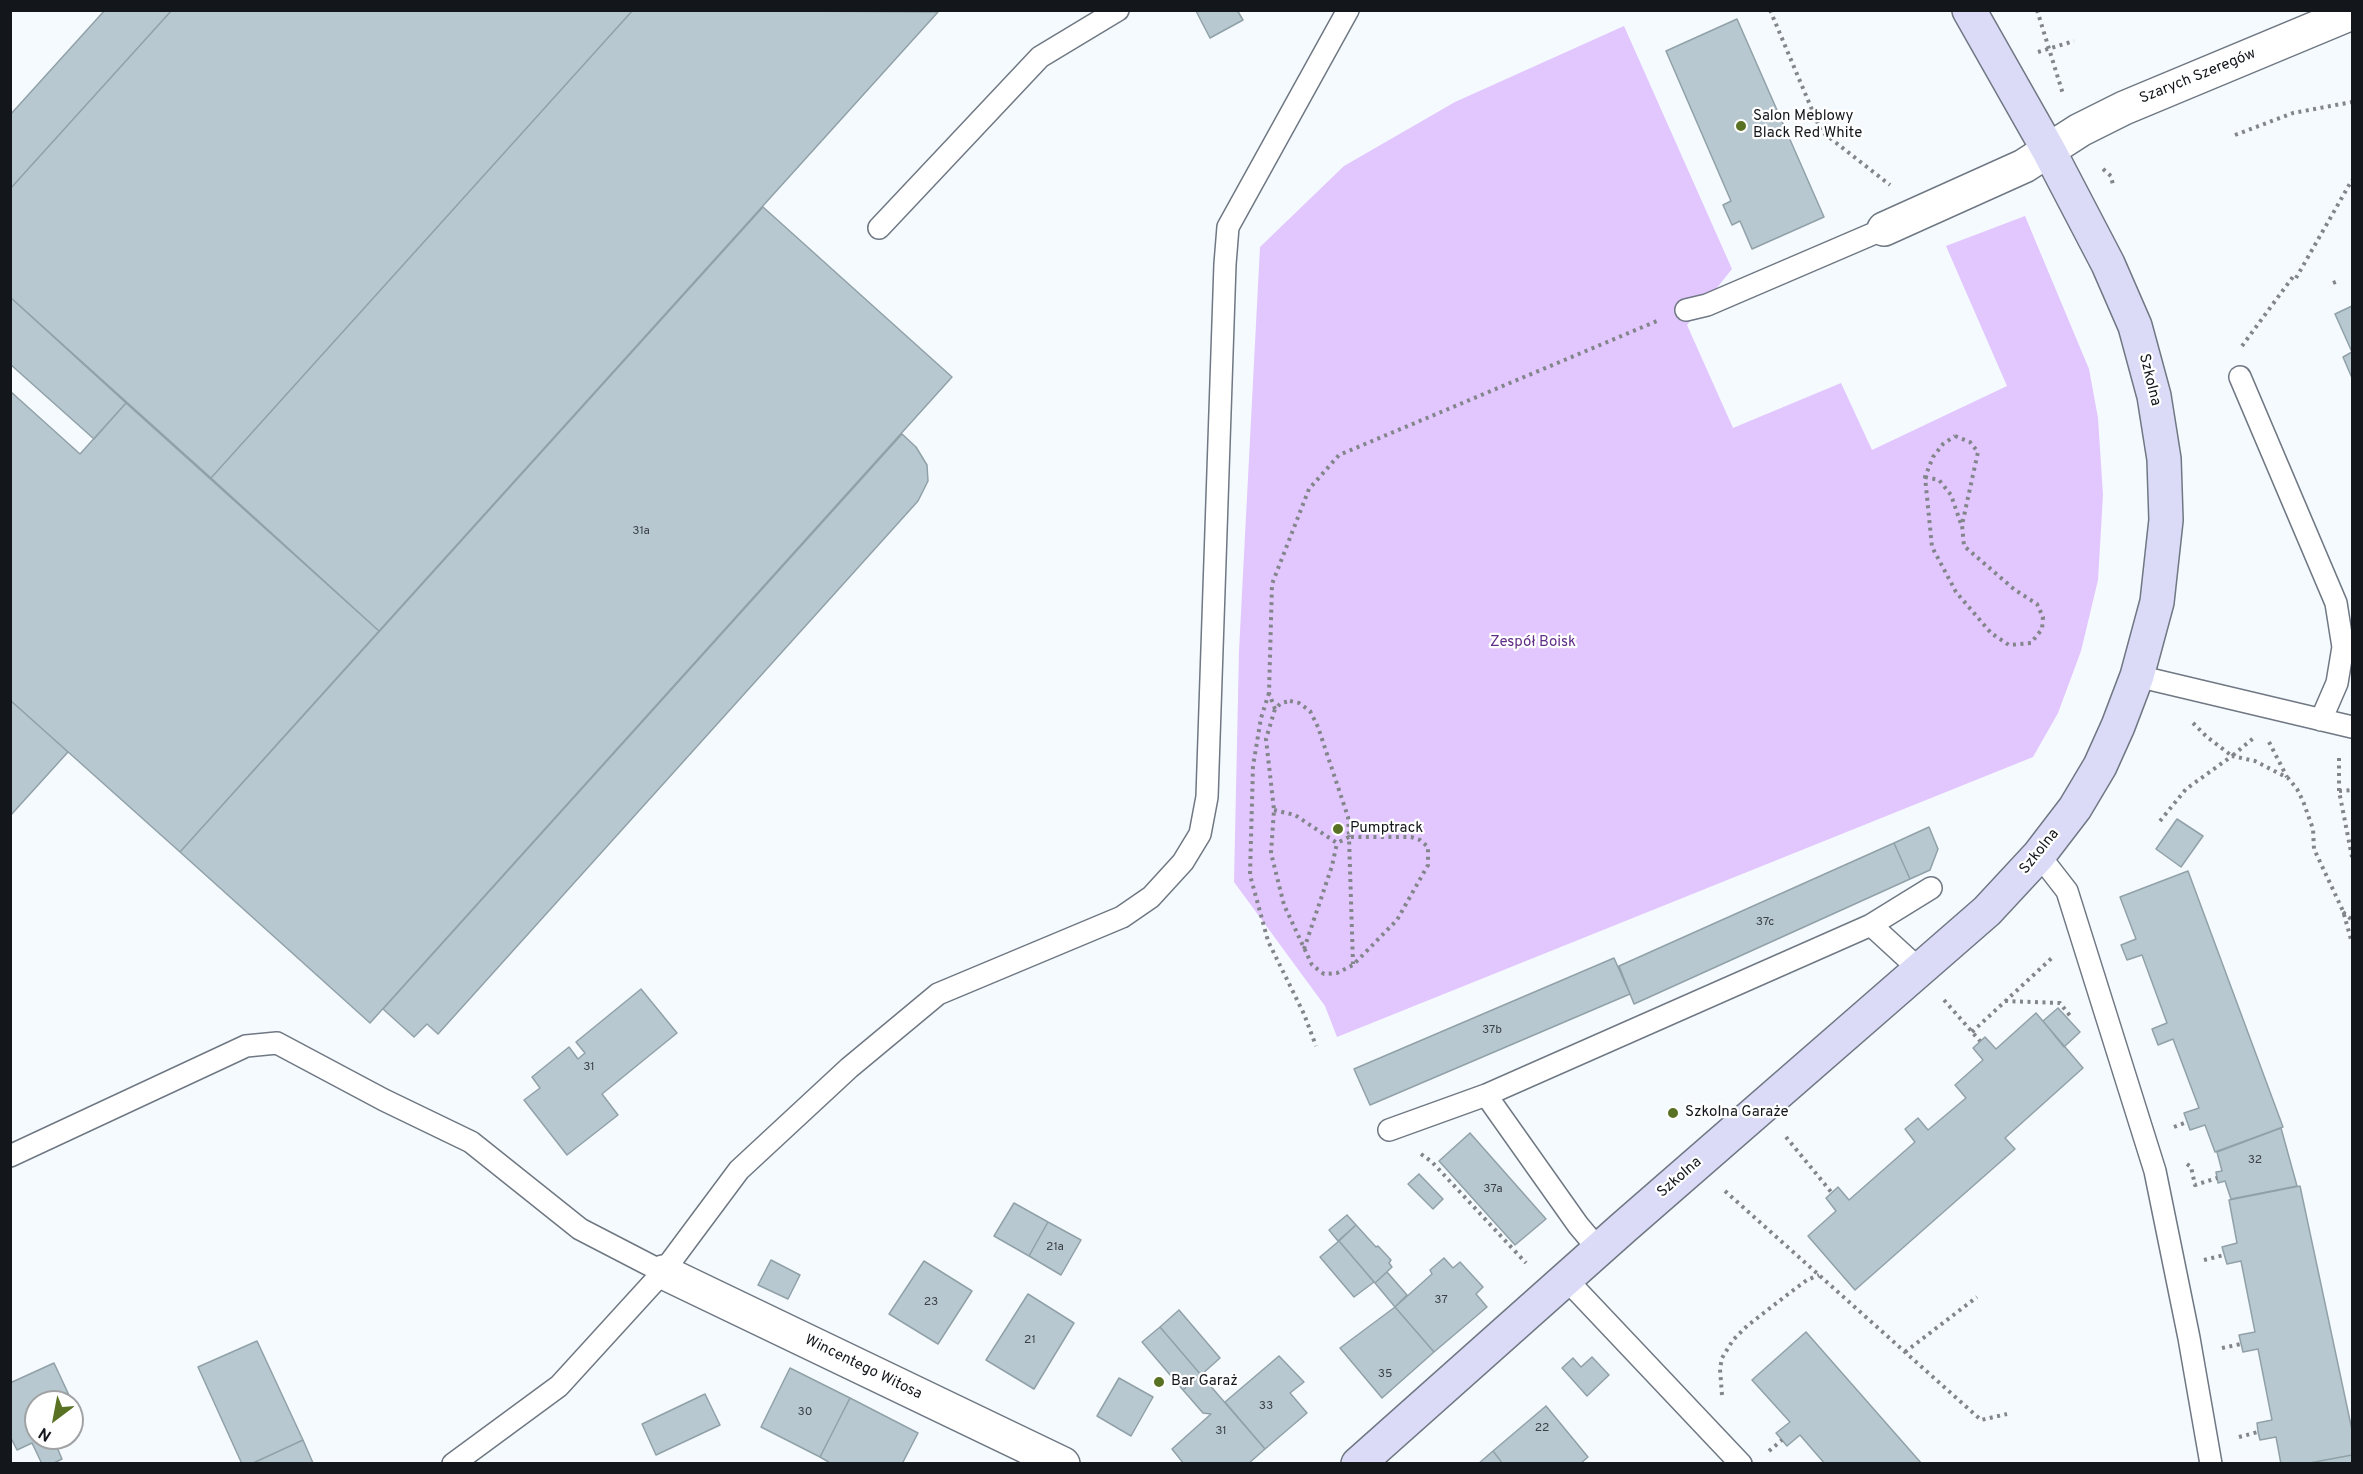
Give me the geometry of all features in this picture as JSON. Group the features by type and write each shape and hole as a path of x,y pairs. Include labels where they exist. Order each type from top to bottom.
{"street":[{"name":"Szkolna","path":"1358,1464 1987,911 2039,855 2075,808 2100,766 2118,726 2137,676 2157,602 2166,520 2164,459 2154,396 2135,326 2108,264 2049,151 1969,10"},
{"name":"Szarych Szeregów","path":"1884,229 2024,166 2080,130 2124,108 2352,13"},
{"name":"Wincentego Witosa","path":"663,1272 1063,1464"}],"lane":[{"path":"879,228 1040,57 1118,10"},
{"path":"453,1464 559,1386 663,1272 739,1170 849,1068 938,994 1122,917 1151,897 1184,862 1200,834 1207,797 1228,227 1348,10"},
{"path":"1686,310 1707,305 1884,229"},
{"path":"2240,377 2336,603 2343,647 2337,683 2321,720"},
{"path":"2137,676 2347,726"},
{"path":"2039,855 2067,891 2155,1171 2189,1338 2211,1464"},
{"path":"1389,1130 1486,1095 1870,925 1931,888"},
{"path":"1870,925 1920,970"},
{"path":"10,1156 246,1046 277,1042 384,1100 471,1142 580,1229 663,1272"},
{"path":"1486,1095 1578,1225 1599,1250"},
{"path":"1566,1279 1742,1464"}],"path":[{"path":"1770,10 1821,131 1892,186"},
{"path":"2037,10 2064,97 2099,165 2111,176 2113,186"},
{"path":"2030,53 2074,41"},
{"path":"2235,135 2293,113 2352,102"},
{"path":"2237,352 2296,276 2352,180"},
{"path":"1316,1046 1304,1014 1268,941 1250,875 1253,766 1261,718 1269,693 1272,585 1309,489 1339,455 1686,310"},
{"path":"1925,477 1939,480 1951,495 1962,525 1964,546 2015,590 2037,604 2043,617 2042,629 2031,643 2009,645 1991,633 1956,592 1932,547 1925,477 1933,457 1943,444 1955,436 1970,442 1978,452 1962,525"},
{"path":"1269,693 1275,709"},
{"path":"1337,843 1349,837 1411,837 1420,840 1428,847 1430,857 1428,865 1397,920 1353,965 1337,973 1324,974 1312,965 1284,905 1271,853 1274,810 1266,739 1275,709 1281,703 1290,700 1310,711 1318,727 1348,818 1349,837 1353,965"},
{"path":"2347,726 2338,765 2339,791 2352,857"},
{"path":"2267,739 2303,801 2313,829 2314,849 2343,911 2352,943"},
{"path":"2160,821 2186,789 2232,756 2255,762 2288,778"},
{"path":"2339,791 2352,790"},
{"path":"1274,810 1294,815 1337,843"},
{"path":"1304,950 1332,866 1337,843"},
{"path":"2343,911 2352,920"},
{"path":"1972,1032 2081,931"},
{"path":"1944,1000 1980,1041"},
{"path":"2005,1001 2060,1003 2074,1020"},
{"path":"2170,1128 2187,1122"},
{"path":"1389,1130 1432,1162 1533,1271"},
{"path":"1786,1137 1832,1193"},
{"path":"2191,1167 2195,1185 2217,1178"},
{"path":"1725,1191 1981,1420 2007,1414"},
{"path":"2196,1262 2224,1256"},
{"path":"1722,1398 1720,1382 1722,1358 1733,1340 1783,1298 1807,1280 1819,1275"},
{"path":"1905,1352 1977,1297"},
{"path":"2213,1350 2241,1344"},
{"path":"2229,1438 2258,1432"}],"green space":[{"name":"Zespół Boisk","path":"1624,26 1732,269 1687,325 1733,428 1841,383 1872,450 2007,386 1946,246 2025,216 2089,369 2098,418 2103,495 2098,580 2081,651 2058,713 2033,757 1337,1037 1325,1006 1234,882 1239,651 1260,247 1344,166 1455,102"}],"building":[{"path":"105,10 172,10 10,189 10,115"},
{"path":"172,10 633,10 211,478 10,297 10,189"},
{"path":"633,10 938,12 379,631 211,478"},
{"path":"1237,10 1243,20 1210,38 1196,11"},
{"name":"Salon Meblowy Black Red White","path":"1737,19 1824,217 1752,249 1740,221 1732,225 1723,205 1731,201 1666,51"},
{"path":"763,207 952,377 370,1023 180,852"},
{"path":"10,297 126,403 94,439 10,364"},
{"path":"2352,306 2352,352 2335,314"},
{"path":"2352,352 2352,378 2343,357"},
{"path":"10,391 80,454 126,403 379,631 180,852 10,700"},
{"path":"902,434 916,447 927,465 928,481 918,501 438,1034 427,1024 414,1037 383,1009"},
{"path":"10,700 68,752 10,816"},
{"path":"2177,819 2203,836 2181,867 2156,849"},
{"path":"1929,827 1938,849 1930,870 1910,879 1894,843"},
{"path":"1894,843 1910,879 1634,1004 1619,966"},
{"path":"2188,871 2283,1127 2215,1152 2205,1125 2190,1130 2184,1113 2199,1108 2173,1039 2158,1045 2152,1029 2167,1023 2142,955 2127,960 2121,945 2136,939 2120,897"},
{"path":"1614,958 1630,994 1370,1105 1354,1069"},
{"path":"641,989 677,1033 602,1094 618,1115 567,1155 524,1100 540,1088 532,1077 569,1047 578,1059 585,1053 576,1042"},
{"path":"2058,1008 2080,1032 2064,1047 2043,1021"},
{"path":"2036,1013 2083,1068 2005,1138 2015,1149 1855,1290 1808,1236 1836,1211 1826,1198 1838,1187 1849,1200 1915,1142 1905,1129 1918,1118 1928,1130 1966,1098 1955,1085 1983,1060 1973,1048 1985,1037 1996,1049"},
{"path":"2281,1128 2297,1186 2231,1199 2225,1181 2218,1183 2216,1172 2222,1171 2217,1152"},
{"path":"1470,1133 1546,1219 1515,1245 1439,1161"},
{"path":"1419,1174 1443,1199 1433,1209 1408,1184"},
{"path":"2300,1186 2352,1430 2352,1455 2304,1464 2281,1464 2276,1437 2260,1440 2258,1432 2257,1423 2272,1420 2258,1349 2243,1352 2239,1335 2255,1332 2241,1261 2227,1264 2222,1247 2237,1243 2229,1200"},
{"path":"1014,1203 1048,1222 1029,1256 994,1236"},
{"path":"1347,1215 1356,1225 1338,1241 1329,1230"},
{"path":"1048,1222 1081,1240 1061,1275 1029,1256"},
{"path":"1356,1225 1391,1260 1389,1263 1392,1267 1375,1283 1339,1241"},
{"path":"1339,1241 1374,1282 1354,1297 1320,1257"},
{"path":"1444,1258 1453,1268 1460,1262 1483,1287 1476,1294 1487,1307 1434,1352 1395,1307 1432,1274 1430,1270"},
{"path":"771,1260 800,1275 788,1299 758,1285"},
{"path":"924,1261 972,1291 938,1344 889,1314"},
{"path":"1387,1272 1407,1295 1395,1307 1375,1283"},
{"path":"1028,1294 1074,1323 1034,1389 986,1360"},
{"path":"1395,1307 1434,1352 1382,1398 1340,1348"},
{"path":"1179,1310 1220,1358 1201,1375 1160,1327"},
{"path":"1160,1327 1201,1375 1183,1390 1142,1342"},
{"path":"1806,1332 1922,1464 1825,1464 1800,1435 1787,1446 1776,1433 1790,1422 1752,1380"},
{"path":"257,1341 303,1440 251,1464 242,1464 198,1367"},
{"path":"1279,1356 1304,1382 1290,1393 1307,1413 1265,1449 1225,1402"},
{"path":"1592,1357 1609,1375 1587,1396 1562,1368 1573,1358 1581,1367"},
{"path":"54,1363 67,1390 24,1390 24,1447 17,1450 10,1436 10,1383"},
{"path":"790,1368 850,1398 820,1457 761,1427"},
{"path":"1201,1375 1265,1449 1248,1464 1184,1464 1172,1449 1211,1414 1203,1413 1183,1390"},
{"path":"1119,1378 1153,1397 1131,1436 1097,1416"},
{"path":"705,1394 720,1425 656,1455 642,1424"},
{"path":"850,1398 918,1433 902,1464 832,1464 820,1457"},
{"path":"1546,1406 1588,1457 1580,1464 1503,1464 1493,1451"},
{"path":"303,1440 313,1463 251,1464"},
{"path":"35,1450 58,1450 62,1459 52,1464 42,1464"},
{"path":"1493,1451 1503,1464 1478,1464"},
{"path":"2352,1455 2352,1464 2304,1464"}],"place":[{"name":"Salon Meblowy Black Red White","path":"1741,126"},
{"name":"Pumptrack","path":"1338,829"},
{"name":"Szkolna Garaże","path":"1673,1113"},
{"name":"Bar Garaż","path":"1159,1382"}]}
